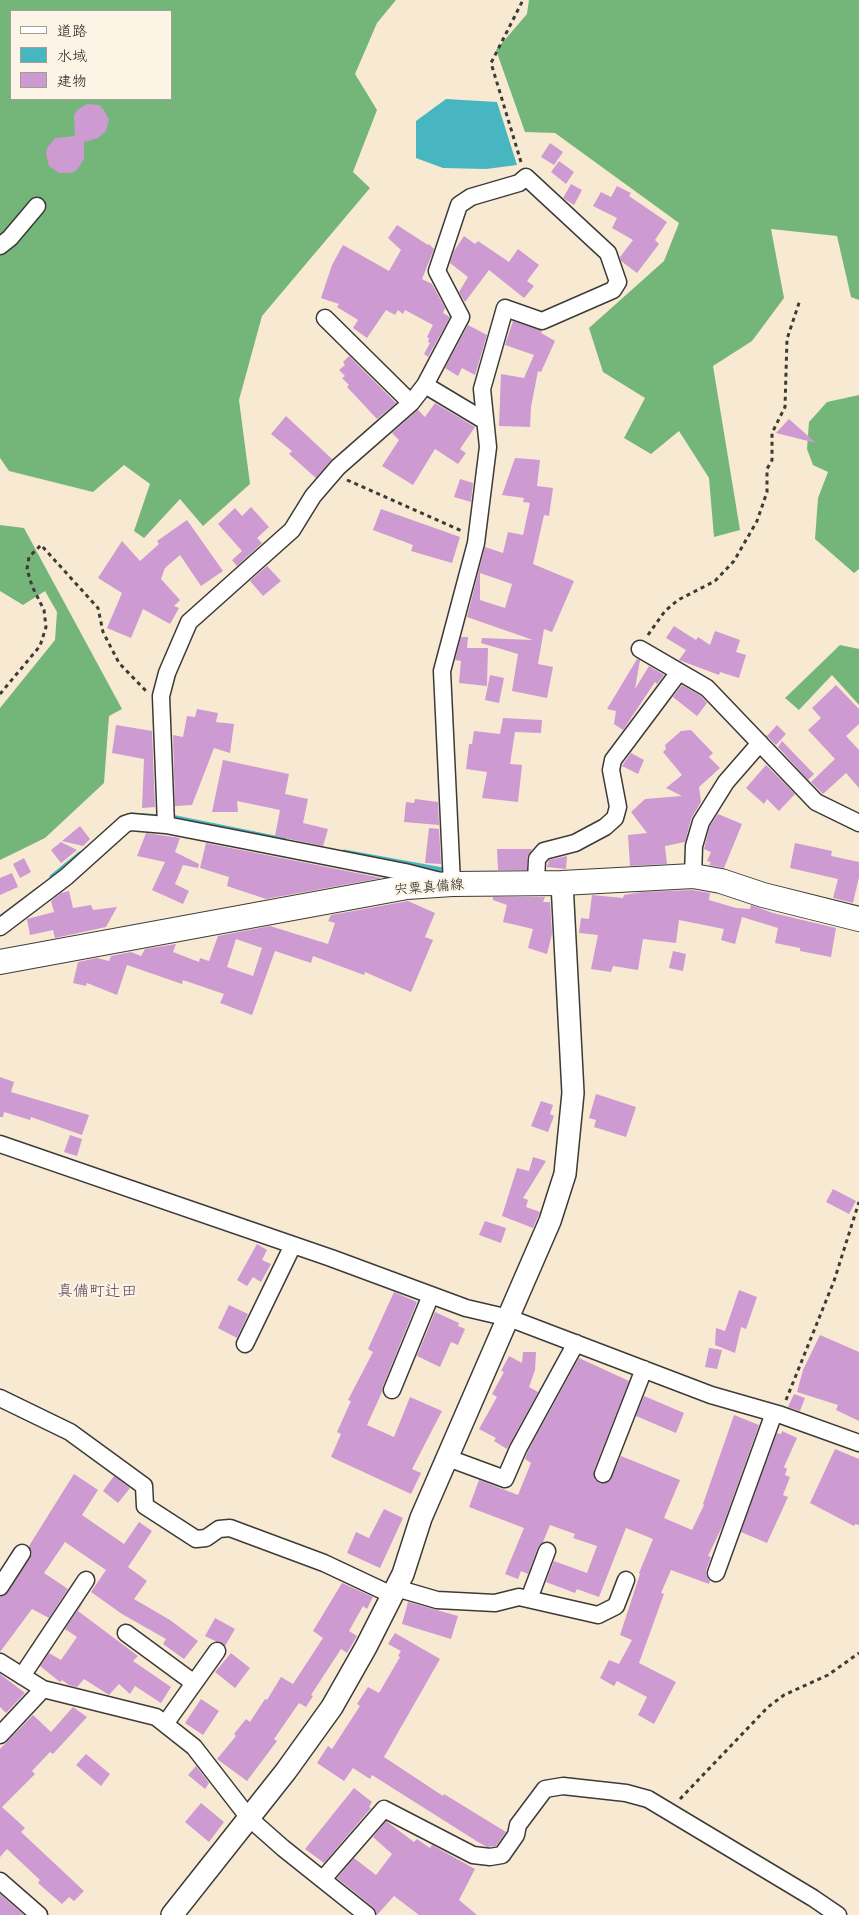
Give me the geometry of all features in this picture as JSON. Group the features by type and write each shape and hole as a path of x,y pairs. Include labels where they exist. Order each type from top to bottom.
{"main road":[{"name":"宍粟真備線","path":"0,962 407,887 452,876 536,878 562,883 694,876 721,881 762,895 859,919"}],"street":[{"path":"0,927 66,877 125,824 131,822 165,819 406,872 452,876 442,671 477,537 488,447 482,390 505,308 542,322 613,290 618,282 608,253 526,177 519,183 471,197 459,205 437,271 461,317 425,385 411,403 332,473 313,496 292,530 189,622 167,673 161,703 165,819"},
{"path":"0,246 10,238 37,206"},
{"path":"326,318 411,403"},
{"path":"425,385 485,421"},
{"path":"640,649 707,688 816,802 859,823"},
{"path":"536,878 538,859 544,851 575,843 605,827 614,818 618,807 611,770 613,760 679,672"},
{"path":"694,876 694,846 701,822 726,782 760,743"},
{"path":"172,1915 286,1772 332,1707 403,1574 422,1518 550,1221 565,1174 573,1093 562,883"},
{"path":"0,1144 293,1245 466,1308 509,1318 711,1395 777,1414 859,1443"},
{"path":"245,1344 293,1245"},
{"path":"392,1390 431,1295"},
{"path":"448,1458 505,1479 518,1449 576,1343"},
{"path":"603,1474 644,1370"},
{"path":"0,1398 70,1432 144,1486 145,1506 196,1539 206,1538 219,1530 230,1528 324,1563 394,1592 437,1600 495,1603 512,1598 528,1599 598,1615 616,1606 626,1580"},
{"path":"716,1573 777,1414"},
{"path":"528,1599 547,1551"},
{"path":"0,1587 22,1553"},
{"path":"22,1676 86,1580"},
{"path":"126,1633 194,1683"},
{"path":"165,1724 217,1651"},
{"path":"0,1662 43,1689 156,1717 194,1747 249,1818 283,1848 367,1915"},
{"path":"0,1735 43,1689"},
{"path":"323,1878 384,1809 473,1855 490,1858 502,1855 516,1835 518,1825 545,1789 563,1786 626,1793 648,1799 838,1915"},
{"path":"0,1881 39,1915"}],"path":[{"path":"523,0 491,63 526,177"},
{"path":"640,649 654,624 665,611 678,600 698,592 721,575 734,561 757,521 767,492 767,469 772,460 772,433 785,407 787,339 800,300"},
{"path":"332,473 422,515 477,537"},
{"path":"0,694 40,646 46,627 44,610 32,586 27,569 29,557 41,545 98,608 103,632 119,663 140,686 161,703"},
{"path":"777,1414 834,1281 859,1202"},
{"path":"669,1811 768,1707 784,1695 828,1675 859,1652"}],"green space":[{"path":"0,0 396,0 377,23 355,74 377,110 353,172 370,188 262,316 239,400 250,484 203,526 180,499 144,538 134,531 150,484 124,465 93,492 9,471 0,458"},
{"path":"529,0 859,0 859,300 851,297 837,236 771,229 784,298 752,341 713,366 740,530 714,537 709,478 679,431 651,454 624,438 645,398 603,372 589,328 664,261 679,223 555,133 525,132 496,50 527,14"},
{"path":"859,395 859,569 854,573 815,539 818,498 828,472 813,465 807,449 809,422 827,402"},
{"path":"0,525 24,528 122,709 109,716 104,783 45,838 0,860 0,708 55,640 57,612 45,591 23,605 0,591"},
{"path":"840,645 859,649 859,705 832,675 799,710 785,698"}],"water":[{"path":"446,99 497,102 517,165 486,169 443,168 416,158 416,121"}],"building":[{"path":"87,104 99,105 103,109 109,119 106,131 98,138 84,142 84,159 77,170 71,173 59,173 49,166 46,154 47,148 55,138 75,136 74,115 77,110"},
{"path":"550,143 563,152 554,165 541,157"},
{"path":"559,161 574,172 566,184 551,172"},
{"path":"571,184 582,190 574,205 563,198"},
{"path":"617,186 631,193 629,196 667,222 655,240 659,244 637,273 621,261 620,257 633,240 612,228 617,218 593,206 601,192 611,197"},
{"path":"397,225 434,249 422,279 432,284 445,308 443,313 450,317 428,357 424,354 430,343 427,337 433,325 405,310 403,314 398,310 395,315 386,310 367,338 353,328 358,320 337,307 339,304 321,298 332,265 343,245 389,271 401,250 388,238"},
{"path":"464,236 475,244 478,241 509,262 518,249 539,265 527,281 534,286 524,298 489,270 465,302 459,292 468,277 450,263 454,251"},
{"path":"513,321 542,331 541,333 555,341 541,372 538,371 531,407 530,427 499,426 501,374 524,378 534,355 505,345"},
{"path":"468,325 487,335 475,375 462,368 458,376 445,368"},
{"path":"349,356 396,403 377,419 347,387 349,385 342,378 345,376 339,370 345,365 343,362"},
{"path":"435,403 475,427 460,449 466,453 458,464 435,449 413,485 382,466 399,440 392,433 418,410 425,417"},
{"path":"286,416 332,459 316,478 289,454 292,451 271,434"},
{"path":"789,419 816,443 776,433"},
{"path":"515,458 540,460 537,486 553,488 549,516 544,515 533,564 574,581 552,632 544,629 538,664 553,667 547,698 512,691 518,654 481,643 482,638 533,640 467,617 485,547 503,553 508,532 523,535 530,503 523,502 524,498 502,495","holes":["480,573 512,584 505,608 480,600"]},
{"path":"460,479 473,483 471,502 454,497"},
{"path":"251,507 269,527 257,538 262,543 237,566 232,560 242,551 218,524 235,508 242,516"},
{"path":"381,509 460,537 452,563 411,551 413,545 373,530"},
{"path":"187,520 223,571 201,586 180,555 165,568 161,579 180,600 174,606 179,608 170,624 143,609 131,638 107,628 122,593 98,578 122,541 140,561 159,544 157,541"},
{"path":"267,566 281,581 263,596 250,581"},
{"path":"674,626 696,640 698,637 710,645 715,631 740,640 736,652 746,655 739,678 720,672 719,675 679,660 686,650 666,638"},
{"path":"461,637 468,637 467,648 488,648 487,686 459,683 461,661 455,660"},
{"path":"637,659 640,660 635,689 649,666 664,675 657,684 655,682 623,730 614,724 616,711 607,709"},
{"path":"490,675 504,678 499,703 485,700"},
{"path":"682,685 701,696 707,703 697,716 673,697"},
{"path":"836,685 859,709 859,724 846,736 859,750 859,788 846,773 823,794 811,782 835,759 808,730 821,718 812,708"},
{"path":"197,709 218,713 216,722 234,724 230,753 214,748 192,805 175,806 173,735 183,737 187,716 195,717"},
{"path":"503,718 542,720 541,733 515,732 510,764 522,765 518,802 482,798 487,772 466,769 469,744 472,744 474,731 500,734"},
{"path":"116,725 152,731 155,807 142,808 144,759 112,753"},
{"path":"777,725 786,734 776,745 767,736"},
{"path":"691,730 713,753 709,757 720,768 699,787 701,802 691,819 685,842 665,846 667,864 630,866 628,835 647,833 631,812 645,799 682,796 666,788 682,775 663,752 666,749 665,745 681,731"},
{"path":"782,741 814,774 808,780 778,747"},
{"path":"631,753 644,760 638,774 622,766"},
{"path":"223,760 289,774 285,794 308,799 303,823 328,829 323,846 275,836 280,810 237,801 238,812 212,812"},
{"path":"766,765 795,794 779,811 767,799 764,804 746,788"},
{"path":"415,799 438,802 439,825 404,822 406,802 414,803"},
{"path":"718,814 742,824 724,868 709,865 711,862 707,861 711,852 704,849 710,826"},
{"path":"80,826 90,839 83,846 62,841"},
{"path":"429,828 439,829 441,864 425,863"},
{"path":"146,833 180,838 175,852 199,864 198,868 183,865 175,884 189,891 183,904 152,890 165,862 137,856"},
{"path":"61,842 77,850 61,863 51,850"},
{"path":"206,843 382,878 266,899 227,886 229,877 200,868"},
{"path":"795,843 832,851 831,856 859,862 859,877 853,903 833,898 838,879 790,868"},
{"path":"497,849 532,849 527,858 527,870 498,870"},
{"path":"567,856 566,869 547,867 549,860"},
{"path":"24,858 31,872 20,878 13,864"},
{"path":"12,873 18,887 0,895 0,878"},
{"path":"692,890 710,893 709,900 736,908 750,909 751,905 773,913 836,928 831,957 800,951 800,948 775,943 778,928 742,917 735,944 721,940 724,929 679,920 676,943 643,939 638,970 613,966 611,972 591,969 598,935 579,933 581,918 589,919 592,895 623,898 624,895 642,892"},
{"path":"69,891 73,908 91,905 93,910 117,907 106,927 55,938 53,930 30,935 27,919 54,912 51,901 61,893"},
{"path":"493,897 545,897 543,902 550,902 552,934 547,954 528,948 533,929 503,922 507,905 493,900"},
{"path":"408,901 435,913 425,937 433,940 411,992 365,972 364,975 313,956 311,963 275,951 252,1015 220,1003 224,994 183,980 182,984 127,965 117,995 87,983 86,986 73,983 78,962 97,958 109,961 111,956 131,952 141,956 145,949 176,944 173,952 199,962 200,958 209,961 218,936 270,926 328,944 335,923 328,921 331,915","holes":["236,939 262,948 253,976 227,967"]},
{"path":"673,951 686,954 683,971 669,968"},
{"path":"0,1077 14,1082 11,1092 89,1115 82,1135 31,1117 30,1120 4,1112 3,1117 0,1117"},
{"path":"596,1094 636,1107 626,1137 594,1127 596,1120 589,1118"},
{"path":"541,1101 553,1105 550,1114 554,1116 548,1132 531,1126"},
{"path":"70,1135 82,1139 77,1156 64,1152"},
{"path":"533,1157 546,1161 523,1198 528,1200 526,1207 540,1212 533,1228 502,1216 517,1168 529,1171"},
{"path":"833,1189 856,1201 849,1214 826,1202"},
{"path":"485,1221 506,1228 501,1243 479,1235"},
{"path":"257,1244 267,1250 262,1260 271,1264 261,1282 253,1277 247,1286 237,1280"},
{"path":"739,1290 757,1297 746,1329 741,1327 735,1353 715,1345 716,1328 725,1331"},
{"path":"394,1292 417,1302 367,1425 394,1437 410,1397 442,1411 412,1469 421,1473 411,1494 331,1457 341,1434 337,1432 351,1401 348,1400 373,1352 368,1349"},
{"path":"229,1305 248,1314 237,1338 218,1328"},
{"path":"435,1312 459,1323 458,1326 465,1329 458,1345 451,1342 440,1367 417,1356"},
{"path":"820,1335 859,1352 859,1421 836,1410 838,1405 797,1392 803,1370"},
{"path":"709,1348 722,1350 717,1369 705,1367"},
{"path":"523,1352 536,1352 535,1370 529,1387 538,1392 507,1449 494,1441 496,1438 479,1429 497,1397 492,1394 504,1372 501,1371 509,1356 522,1363"},
{"path":"579,1358 629,1381 594,1470 595,1480 600,1483 610,1481 621,1456 680,1480 664,1518 692,1530 704,1505 734,1415 759,1425 723,1525 708,1556 711,1557 706,1570 706,1575 710,1581 709,1584 671,1570 661,1593 664,1594 639,1663 676,1682 654,1724 638,1715 647,1697 617,1681 614,1686 600,1678 609,1660 619,1664 632,1640 620,1635 639,1573 653,1539 626,1528 599,1597 577,1589 575,1593 546,1582 554,1561 587,1573 597,1546 573,1538 575,1534 550,1525 543,1542 538,1547 528,1574 521,1571 518,1579 505,1574 524,1528 469,1507 479,1480 518,1495 531,1463 525,1459 527,1453"},
{"path":"794,1394 805,1398 800,1411 788,1407"},
{"path":"644,1396 684,1413 676,1433 636,1416"},
{"path":"782,1431 797,1438 784,1467 787,1469 785,1475 790,1477 783,1495 788,1497 767,1543 741,1532 777,1433 781,1434"},
{"path":"835,1449 859,1459 859,1525 855,1524 854,1526 810,1503"},
{"path":"74,1474 98,1490 82,1515 124,1544 139,1522 152,1531 128,1567 147,1581 134,1599 170,1620 198,1641 184,1659 163,1644 166,1639 122,1614 91,1592 106,1570 65,1542 44,1573 68,1589 49,1618 32,1609 0,1652 0,1597 8,1592 30,1558 32,1553 29,1546"},
{"path":"114,1476 130,1488 118,1503 103,1491"},
{"path":"384,1509 403,1518 380,1568 347,1553 356,1532 369,1538"},
{"path":"342,1583 373,1597 367,1609 363,1606 349,1631 357,1636 347,1653 341,1649 311,1695 313,1696 306,1707 299,1703 274,1739 277,1741 247,1781 217,1759 236,1736 234,1734 246,1719 250,1722 265,1699 267,1700 281,1677 293,1684 323,1638 313,1631"},
{"path":"85,1599 78,1611 138,1656 133,1661 171,1687 161,1703 135,1686 130,1694 119,1684 109,1695 84,1679 77,1687 69,1685 62,1680 60,1682 40,1666 49,1653 61,1660 77,1637 65,1629"},
{"path":"408,1602 458,1616 451,1639 402,1624"},
{"path":"215,1618 235,1629 225,1646 205,1636"},
{"path":"395,1633 440,1659 384,1757 443,1796 444,1794 506,1832 496,1846 487,1847 478,1842 372,1775 370,1779 353,1768 344,1781 317,1763 328,1746 332,1749 360,1706 357,1704 368,1687 379,1693 400,1657 398,1656 401,1651 388,1644"},
{"path":"231,1653 250,1668 235,1688 215,1672"},
{"path":"0,1674 25,1693 6,1713 0,1707"},
{"path":"201,1699 219,1711 203,1735 185,1723"},
{"path":"73,1707 87,1717 53,1754 50,1752 32,1771 35,1774 2,1807 25,1828 21,1832 84,1891 74,1901 69,1897 62,1904 38,1883 40,1880 7,1849 0,1857 0,1749 33,1715 51,1732"},
{"path":"86,1754 110,1774 101,1786 76,1765"},
{"path":"196,1766 209,1783 205,1789 188,1775"},
{"path":"354,1788 372,1802 369,1807 371,1808 324,1863 305,1849"},
{"path":"201,1803 224,1822 209,1842 185,1822"},
{"path":"386,1821 414,1842 417,1839 430,1848 432,1845 475,1869 459,1900 477,1915 419,1915 394,1896 377,1915 373,1907 337,1878 354,1858 376,1875 392,1854 373,1837"},
{"path":"0,1894 24,1915 0,1915"}],"waterway":[{"path":"132,815 176,818 284,840"},
{"path":"344,852 448,871"},
{"path":"52,877 80,854"}],"district":[{"name":"真備町辻田","path":"97,1291"}]}
